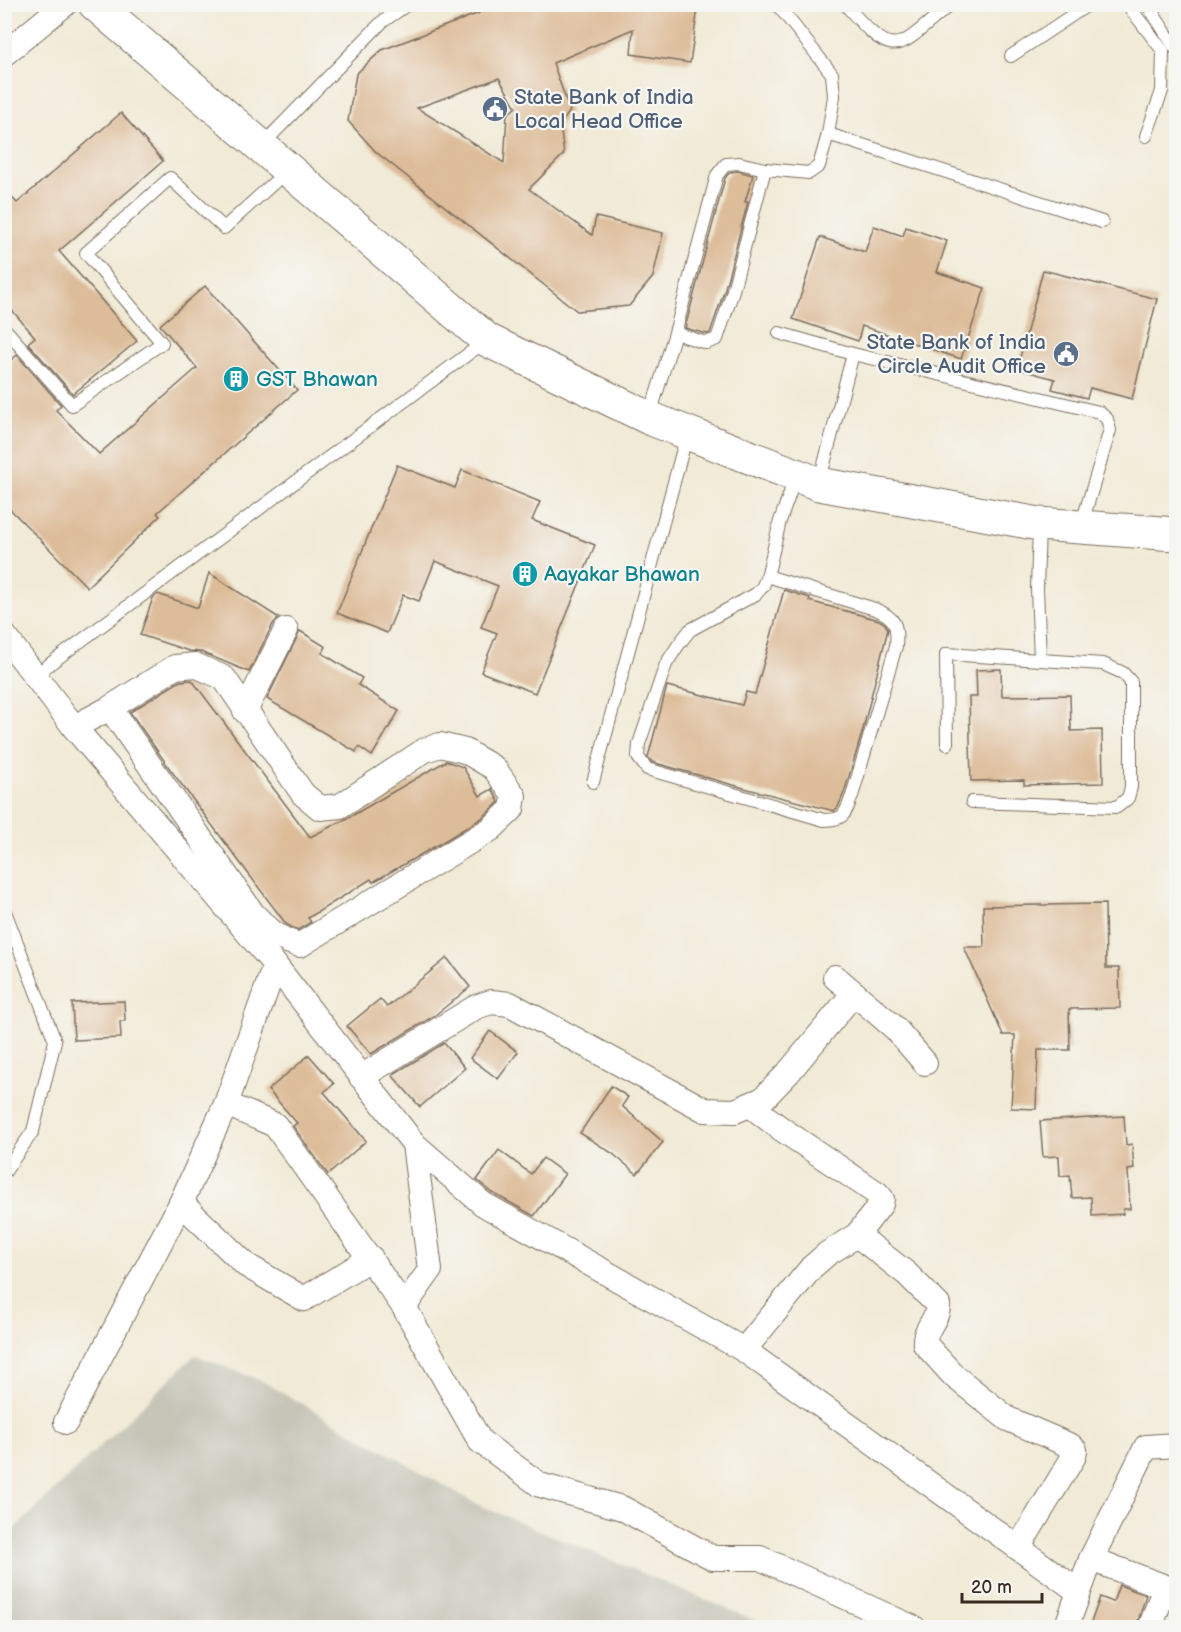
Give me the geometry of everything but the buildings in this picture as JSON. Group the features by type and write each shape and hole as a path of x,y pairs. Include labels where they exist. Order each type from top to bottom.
{"street":[{"path":"4,54 65,4"},
{"path":"95,4 488,340 649,418 808,480 1039,524 1176,534"},
{"path":"245,711 286,630"},
{"path":"8,649 35,675 74,727 275,965 414,1144 483,1204 744,1350 1078,1591"},
{"path":"74,727 110,708 175,667 195,665 224,678 303,794 320,808 340,806 425,750 440,745 465,751 494,768 514,796 512,809 491,829 300,945 285,942 254,914 110,708"},
{"path":"66,1422 181,1203 226,1104 275,965"},
{"path":"835,977 895,1028 925,1063"},
{"path":"361,1077 476,1007 491,1002 510,1004 705,1110 735,1111 763,1099 788,1073 854,993"},
{"path":"226,1104 275,1125 404,1307 480,1441 540,1485 622,1508 713,1558 760,1558 914,1628"},
{"path":"744,1350 812,1267 827,1254 857,1235 881,1204 882,1199 750,1105"},
{"path":"404,1307 430,1270 414,1144"},
{"path":"181,1203 246,1265 304,1299 371,1258"},
{"path":"857,1235 907,1274 938,1305 938,1312 926,1334 925,1344 954,1376 1008,1419 1076,1450 1018,1548"},
{"path":"1066,1628 1091,1559 1146,1447 1176,1445"},
{"path":"1091,1559 1171,1589 1150,1628"}],"lane":[{"path":"261,146 382,22 408,4"},
{"path":"649,418 675,333 717,176 726,164 739,163 765,170 809,173 819,165 828,134 834,96 832,74 777,4"},
{"path":"845,4 868,31 888,45 902,44 951,4"},
{"path":"1011,56 1089,4"},
{"path":"1127,4 1163,51 1162,91 1146,136"},
{"path":"1147,4 1176,49"},
{"path":"828,134 1102,222"},
{"path":"4,328 72,405 162,343 86,253 170,178 224,228 289,169"},
{"path":"675,333 705,343 717,339 765,170"},
{"path":"778,333 853,354 1099,412 1107,419 1110,430 1081,527"},
{"path":"35,675 488,340"},
{"path":"767,576 875,609 889,615 895,625 896,646 856,784 845,814 837,820 824,820 647,769 638,758 639,744 666,664 679,644 690,630 756,594 763,586 780,521 808,480 853,354"},
{"path":"593,782 687,432"},
{"path":"1039,524 1037,589 1040,658"},
{"path":"946,744 945,654 1040,658 1103,664 1123,673 1131,682 1131,787 1128,798 1117,807 972,802"},
{"path":"4,909 55,1041 33,1131 4,1173"}],"shaded area":[{"path":"195,1355 264,1382 476,1504 771,1627 5,1627 5,1538"}],"place":[{"name":"State Bank of India Local Head Office","path":"495,109"},
{"name":"State Bank of India Circle Audit Office","path":"1066,354"},
{"name":"GST Bhawan","path":"236,379"},
{"name":"Aayakar Bhawan","path":"525,574"}]}
